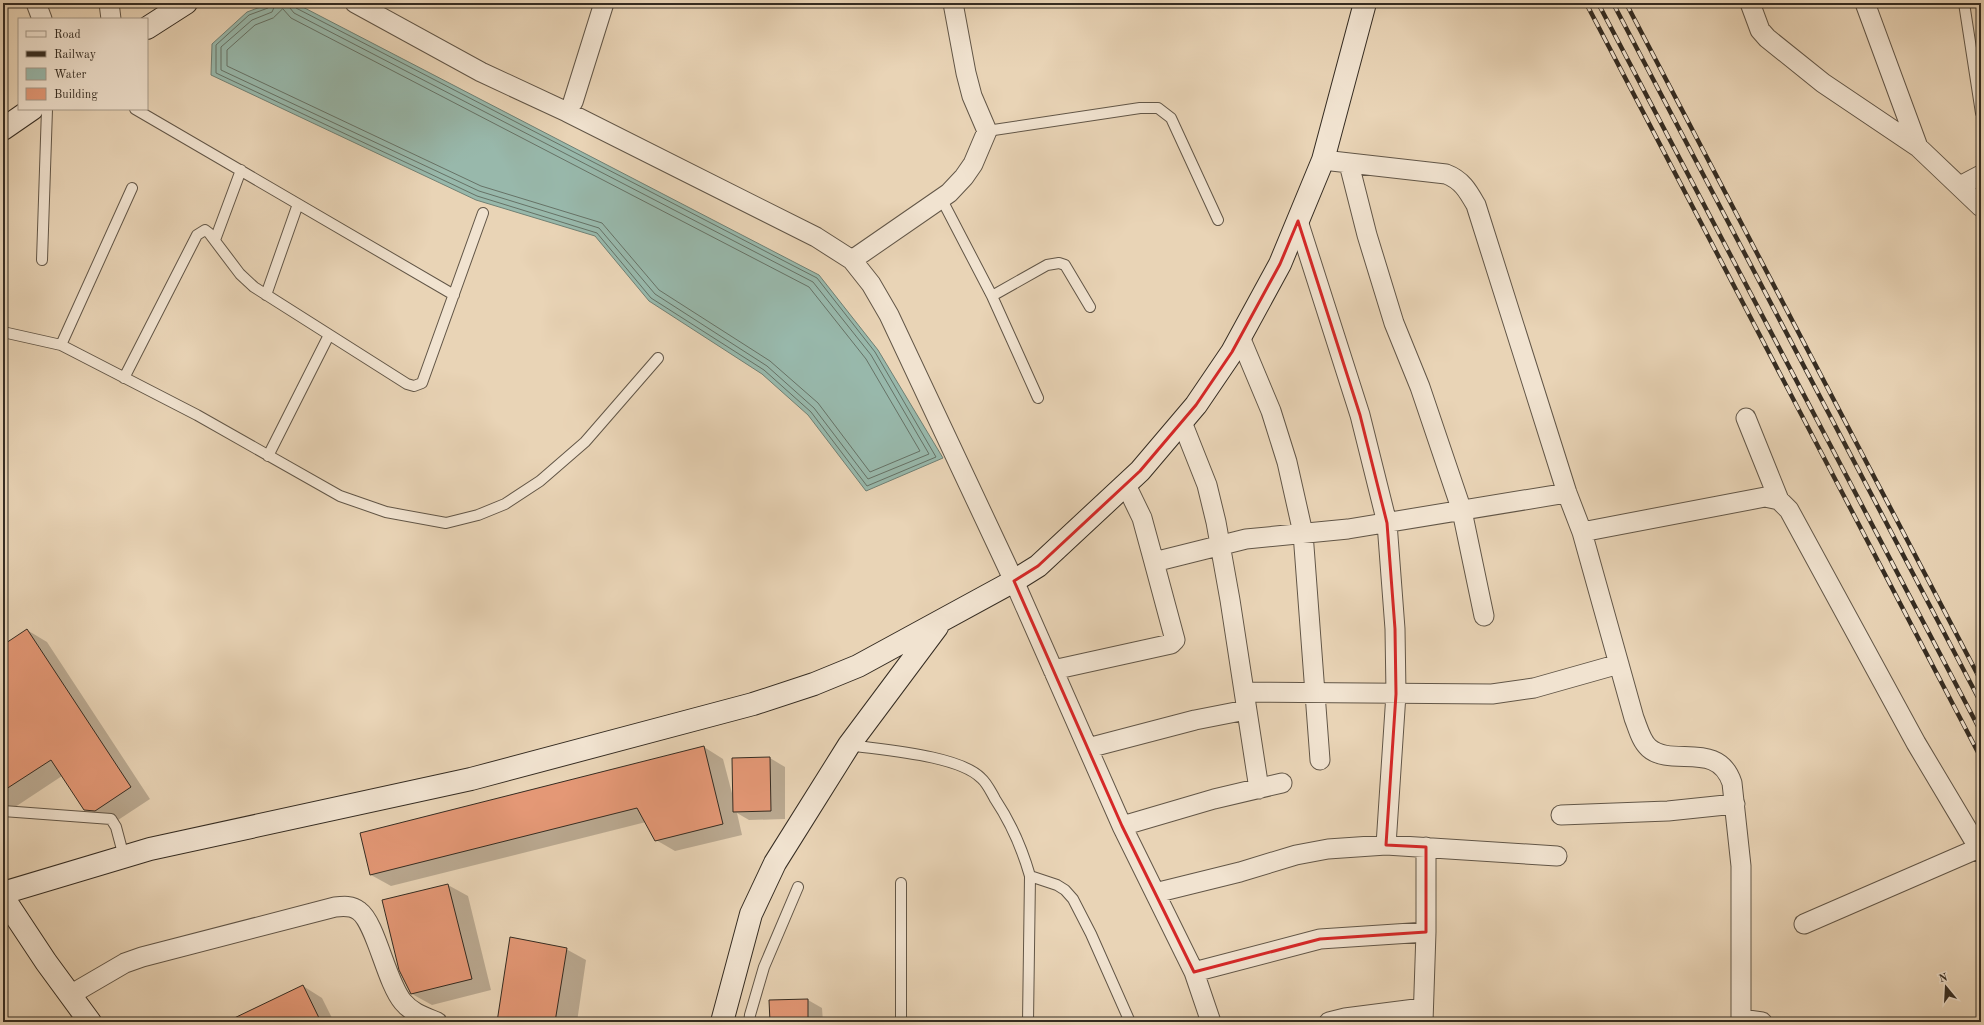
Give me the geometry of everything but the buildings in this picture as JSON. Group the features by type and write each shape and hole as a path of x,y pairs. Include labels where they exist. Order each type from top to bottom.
{"street":[{"path":"36,3 42,18"},
{"path":"109,3 111,18"},
{"path":"148,27 186,3"},
{"path":"355,3 481,72 567,112 816,237 852,260 871,284 889,315 1014,581 1122,826 1194,972 1211,1022"},
{"path":"573,102 604,3"},
{"path":"852,260 941,198 964,177 974,164 987,131 972,96 966,73 953,3"},
{"path":"3,893 150,849 471,779 753,704 814,684 858,666 1014,581 1038,566 1140,471 1196,406 1240,338 1280,264 1323,160 1365,3"},
{"path":"1750,3 1760,30 1766,38 1823,83 1918,147 1981,207"},
{"path":"1865,3 1918,147"},
{"path":"3,129 31,110"},
{"path":"1323,160 1446,174 1456,178 1468,189 1476,205 1567,493 1582,532 1634,718 1642,739 1649,748 1658,754 1713,760 1722,766 1731,779 1741,866 1741,1021 1762,1022"},
{"path":"1349,164 1367,235 1394,323 1420,387 1462,511 1484,616"},
{"path":"1960,186 1981,175"},
{"path":"1298,221 1360,415 1387,523 1395,629 1396,694 1386,846"},
{"path":"1240,338 1271,410 1287,462 1303,533 1320,760"},
{"path":"1746,418 1779,500 1789,510 1916,743 1980,850 1804,924"},
{"path":"1182,422 1207,485 1219,545 1258,789"},
{"path":"1053,670 1171,644 1175,640 1142,518 1126,485"},
{"path":"1154,562 1246,539 1387,523 1567,493"},
{"path":"1582,532 1765,497 1779,500"},
{"path":"722,1022 751,914 775,864 849,745 942,621"},
{"path":"1088,748 1195,720 1245,701 1316,693 1474,695 1508,692 1534,688 1619,664"},
{"path":"1122,826 1282,783"},
{"path":"1562,815 1668,811 1734,804"},
{"path":"1155,893 1240,872 1296,855 1328,849 1386,846 1426,847 1557,856"},
{"path":"1329,1022 1345,1018 1423,1015 1426,932 1426,847"},
{"path":"3,898 90,1022"},
{"path":"70,995 125,964 142,957 335,907 348,906 359,911 368,922 395,991 403,1003 414,1012 437,1022"},
{"path":"1194,972 1312,941 1426,932"}],"lane":[{"path":"1964,3 1979,90 1981,113"},
{"path":"987,131 1140,108 1158,108 1170,118 1218,220"},
{"path":"42,260 47,110"},
{"path":"137,110 454,295"},
{"path":"214,240 241,170"},
{"path":"62,345 132,188"},
{"path":"941,198 992,296 1038,398"},
{"path":"266,295 298,204"},
{"path":"124,378 197,235 205,230 240,274 254,287 407,384 417,386 422,383 483,213"},
{"path":"992,296 1047,265 1059,263 1065,265 1090,308"},
{"path":"3,332 62,345 124,378 198,414 268,456 340,496 386,512 446,523 478,515 505,504 546,476 585,442 658,358"},
{"path":"268,456 329,335"},
{"path":"849,745 944,761 963,767 981,778 1008,820 1024,853 1030,876 1028,1022"},
{"path":"3,811 111,819 116,827 124,857"},
{"path":"1030,876 1057,885 1065,890 1073,899 1091,934 1130,1022"},
{"path":"901,883 901,1022"},
{"path":"749,1022 764,966 798,886"}],"highlighted area":[{"path":"1298,221 1360,415 1387,523 1395,629 1396,694 1386,845 1426,847 1426,932 1320,939 1194,972 1122,826 1014,581 1038,566 1140,471 1196,405 1232,352 1280,264"}],"water":[{"path":"271,3 295,3 819,275 878,350 943,458 866,491 808,415 762,374 649,301 595,236 476,200 211,75 212,44 247,12"}],"railway":[{"path":"1586,3 1981,758"},
{"path":"1598,3 1981,732"},
{"path":"1613,3 1981,703"},
{"path":"1626,3 1981,681"}]}
